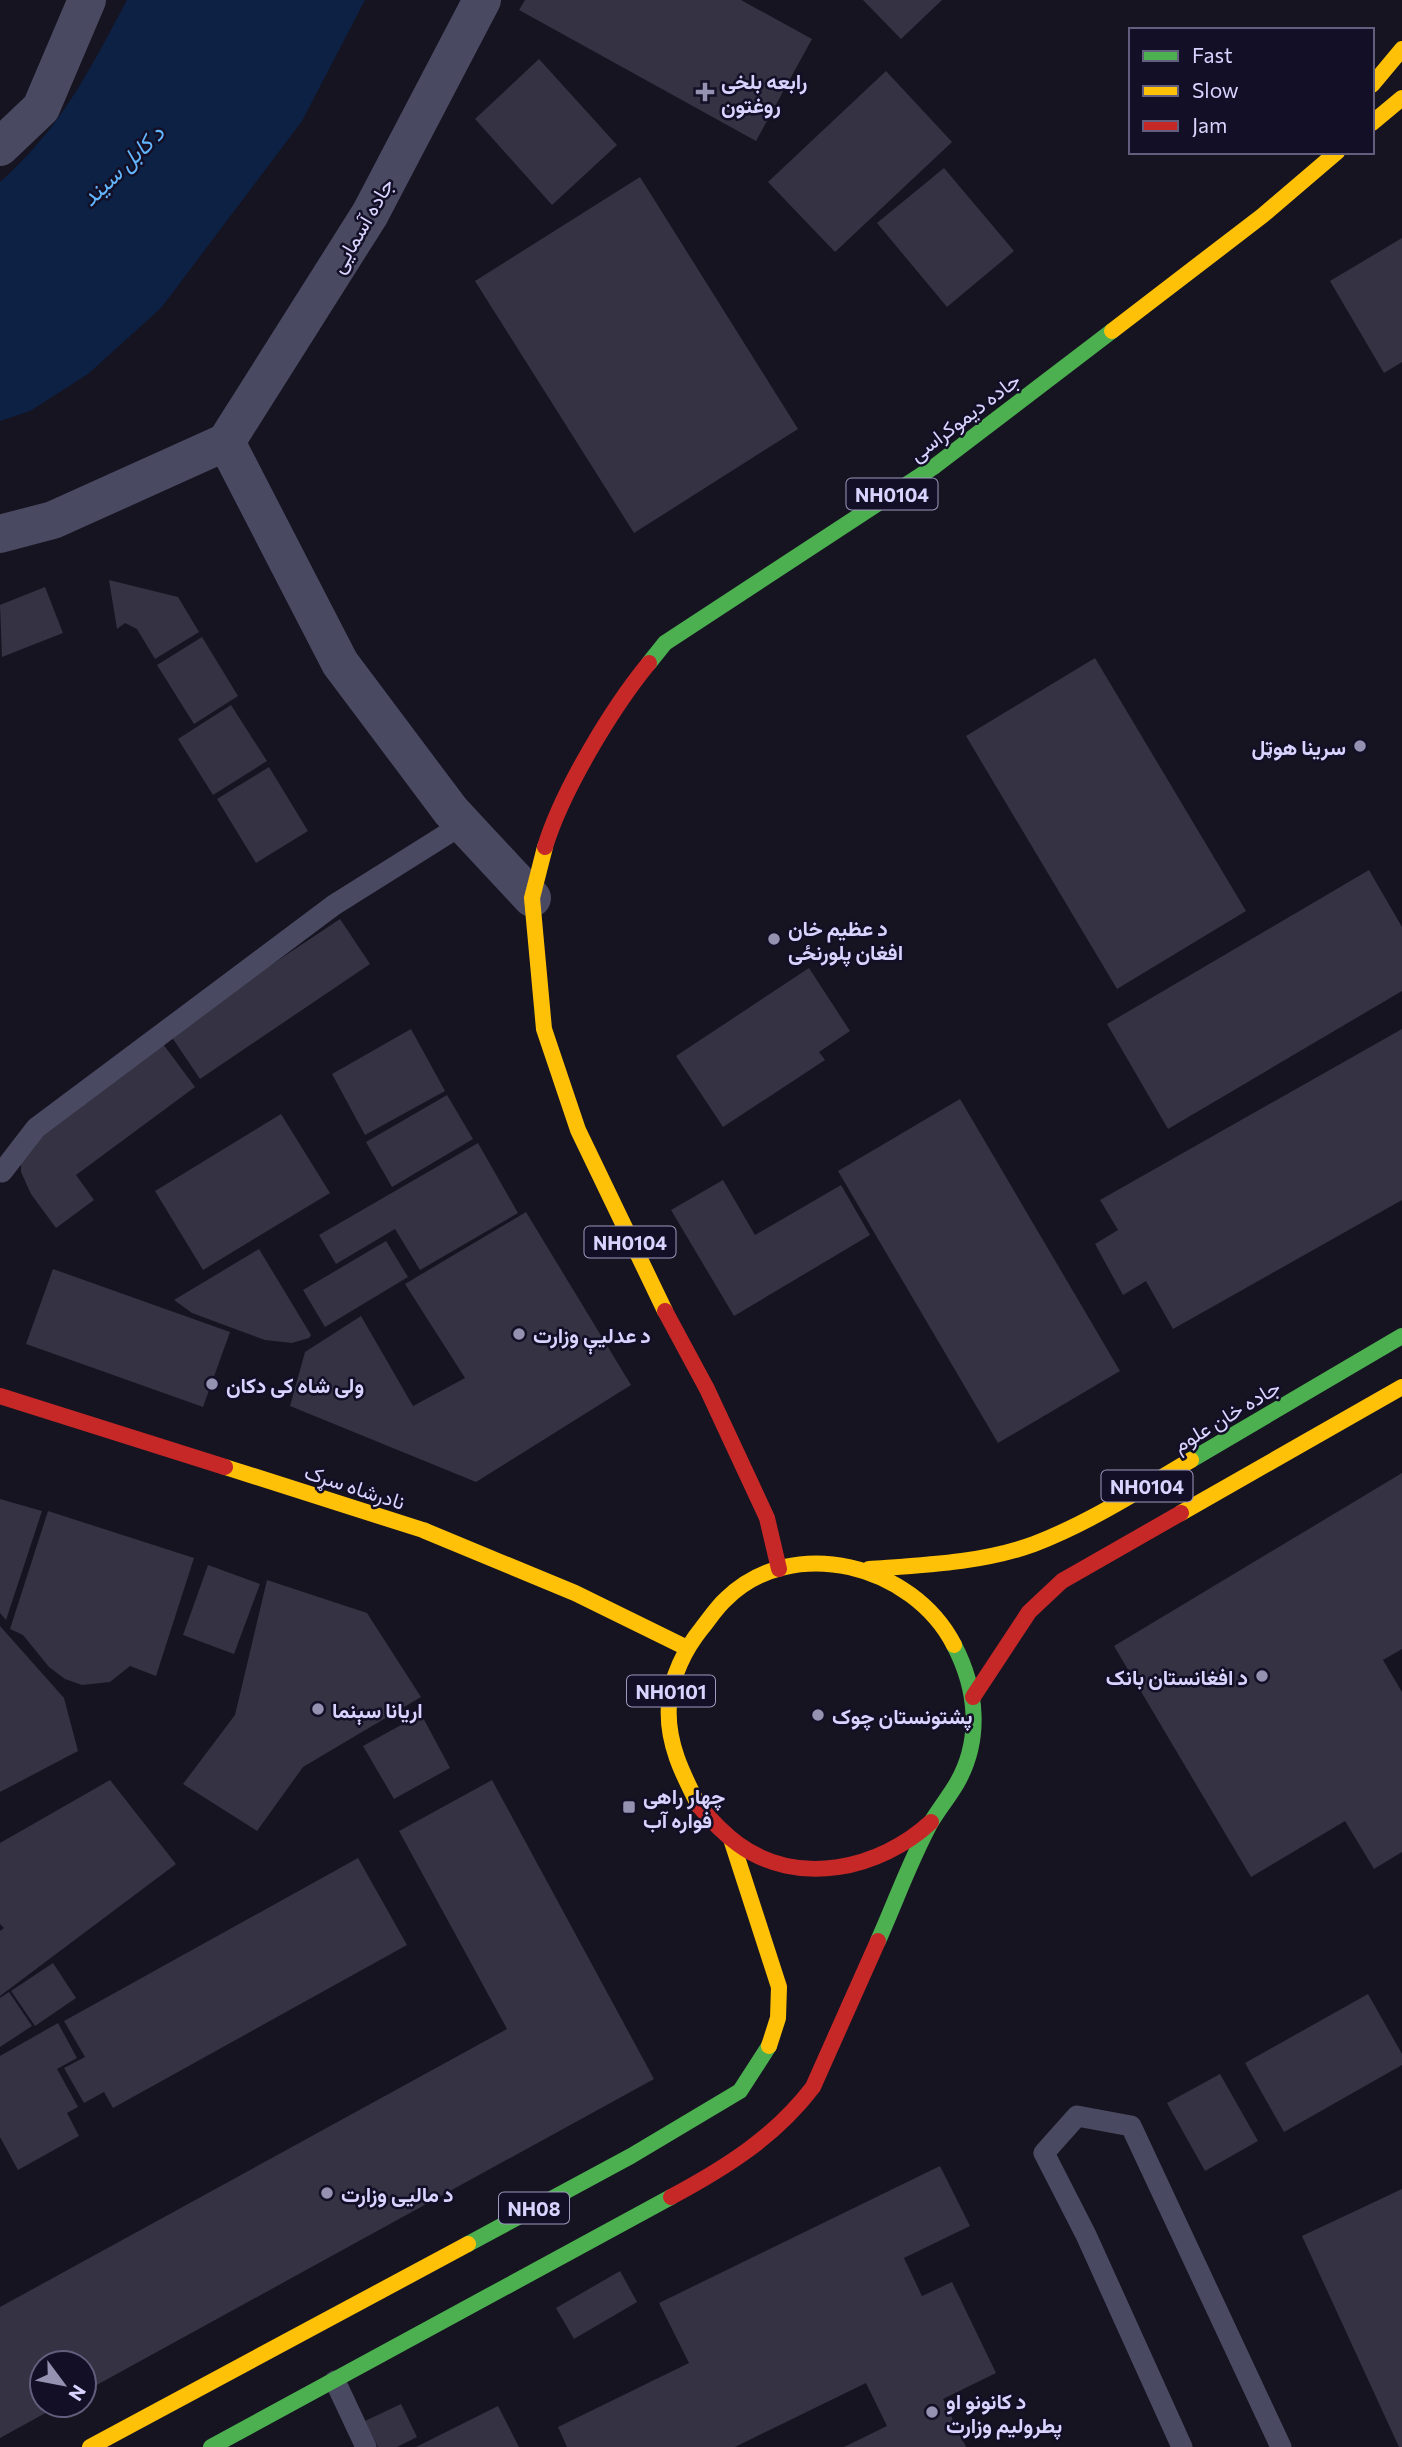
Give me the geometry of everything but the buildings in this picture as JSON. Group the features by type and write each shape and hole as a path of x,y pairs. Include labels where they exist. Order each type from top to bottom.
{"main road":[{"path":"1374,83 1402,49"},
{"path":"1374,121 1402,98"},
{"path":"1262,216 1313,154"},
{"name":"جاده دیموکراسی","path":"532,898 546,843 585,761 631,685 665,643 935,466 1262,216 1336,154"},
{"name":"NH0104","path":"532,898 544,1029 578,1130 639,1262 707,1389 767,1518 779,1569"},
{"name":"جادہ خان علوم","path":"867,1570 959,1562 1032,1544 1116,1504 1402,1336"},
{"name":"NH0104","path":"973,1697 1029,1612 1062,1581 1402,1387"},
{"name":"نادرشاه سړک","path":"0,1396 423,1530 575,1593 685,1647"},
{"name":"NH0101","path":"823,1563 867,1570 906,1588 938,1618 961,1655 973,1697 972,1743 958,1785 931,1822 903,1846 870,1861 835,1869 799,1868 764,1859 732,1842 700,1812 679,1774 669,1732 671,1688 685,1647 706,1616 739,1587 779,1569 823,1563"},
{"name":"NH08","path":"211,2447 690,2188 757,2147 792,2116 813,2087 931,1822"},
{"name":"NH08","path":"90,2447 619,2163 740,2091 767,2053 778,2018 779,1987 732,1842"}],"street":[{"path":"0,147 41,108 87,0"},
{"name":"جاده آسمایی","path":"226,442 370,214 482,0"},
{"path":"0,534 53,520 226,442 340,663 463,824 532,898"}],"lane":[{"path":"2,1172 36,1128 334,905 463,824"},
{"path":"1182,2447 1086,2235 1044,2153 1077,2116 1131,2126 1281,2447"},
{"path":"335,2381 366,2447"}],"water":[{"name":"د کابل سيند","path":"127,0 365,0 302,121 161,308 88,374 30,411 0,421 0,182 41,140 57,119 86,74"}],"traffic: fast":[{"path":"649,663 665,643 935,466 1112,331"},
{"path":"1191,1460 1402,1336"},
{"path":"878,1941 909,1867 933,1819 957,1783 970,1749 974,1714 972,1696 954,1645"},
{"path":"468,2244 631,2156 740,2091 769,2046"},
{"path":"211,2447 671,2197"}],"traffic: slow":[{"path":"1374,83 1402,49"},
{"path":"1374,121 1402,98"},
{"path":"1112,331 1262,216 1335,154"},
{"path":"545,847 532,898 544,1029 578,1130 665,1311"},
{"path":"1181,1513 1402,1387"},
{"path":"869,1569 973,1559 1034,1544 1094,1516 1191,1460"},
{"path":"225,1467 423,1530 575,1593 685,1647"},
{"path":"699,1806 682,1770 670,1732 669,1705 673,1684 685,1654 696,1636 726,1599 753,1579 784,1567 817,1563 850,1567 882,1578 910,1595 935,1617 954,1645"},
{"path":"732,1842 779,1987 778,2018 769,2046"},
{"path":"90,2447 468,2244"}],"traffic: jam":[{"path":"545,847 563,801 590,751 649,663"},
{"path":"665,1311 707,1389 767,1518 779,1569"},
{"path":"0,1396 225,1467"},
{"path":"973,1697 1029,1612 1062,1581 1181,1513"},
{"path":"699,1806 733,1840 761,1858 786,1866 812,1869 863,1861 911,1838 931,1822"},
{"path":"671,2197 748,2150 782,2121 813,2087 878,1941"}],"place":[{"name":"رابعه بلخی روغتون","path":"705,92"},
{"name":"سرینا هوټل","path":"1360,746"},
{"name":"د عظیم خان افغان پلورنځی","path":"774,939"},
{"name":"د عدلیې وزارت","path":"519,1334"},
{"name":"ولی شاہ کی دکان","path":"212,1384"},
{"name":"د افغانستان بانک","path":"1262,1676"},
{"name":"اريانا سېنما","path":"318,1709"},
{"name":"پشتونستان چوک","path":"818,1715"},
{"name":"چهار راهی فواره آب","path":"629,1807"},
{"name":"د مالیی وزارت","path":"327,2193"},
{"name":"د کانونو او پطرولیم وزارت","path":"932,2412"}]}
